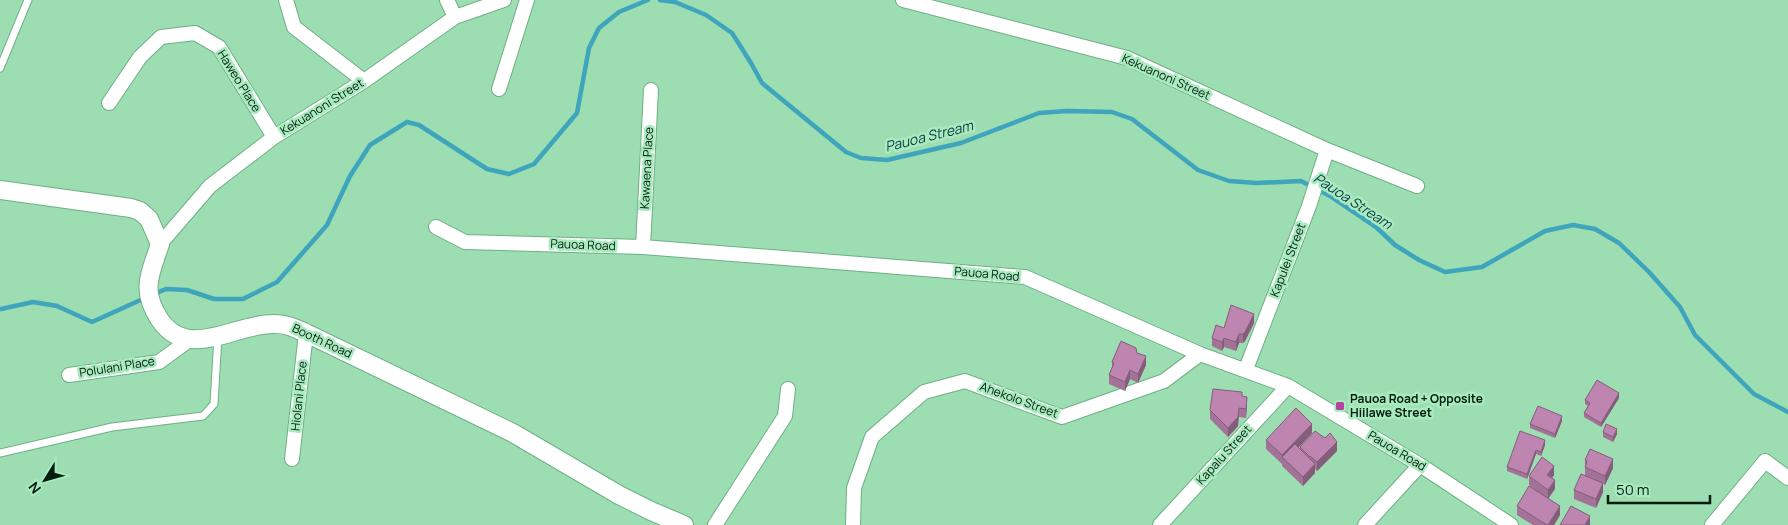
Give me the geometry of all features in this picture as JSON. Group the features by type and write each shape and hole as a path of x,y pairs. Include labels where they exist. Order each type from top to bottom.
{"street":[{"path":"286,0 294,27 364,81"},
{"path":"447,0 455,17"},
{"name":"Kekuanoni Street","path":"160,244 210,186 274,137 364,81 455,17 504,0"},
{"path":"499,89 527,0"},
{"name":"Kekuanoni Street","path":"903,0 1127,58 1327,150 1417,186"},
{"name":"Haweo Place","path":"109,103 140,57 161,36 195,34 219,47 274,137"},
{"name":"Kawaena Place","path":"642,247 651,90"},
{"name":"Kapulei Street","path":"1246,369 1309,206 1327,150"},
{"path":"0,190 140,211 149,219 160,244 148,283 147,293 158,316 171,333 189,340"},
{"name":"Pauoa Road","path":"436,227 465,242 642,247 1025,277 1200,354 1246,369 1288,386 1420,466 1511,525"},
{"name":"Booth Road","path":"189,340 206,339 256,326 286,325 513,433 619,495 684,525"},
{"name":"Hiolani Place","path":"292,459 306,333"},
{"name":"Polulani Place","path":"69,375 159,362 189,340"},
{"name":"Ahekolo Street","path":"854,525 854,488 872,437 924,392 965,381 1062,417 1164,381 1200,354"},
{"name":"Kapalu Street","path":"1160,525 1288,386"},
{"path":"715,525 785,416 788,389"},
{"path":"1712,525 1765,461 1788,478"},
{"path":"1365,525 1420,466"}],"lane":[{"path":"0,68 28,0"},
{"path":"0,453 112,427 203,416 214,404 218,336"}],"building":[{"path":"1231,305 1254,314 1245,332 1239,334 1236,342 1224,338 1222,342 1212,338 1216,325 1224,328"},
{"path":"1121,341 1136,348 1137,353 1146,356 1138,374 1130,370 1125,382 1109,375"},
{"path":"1597,380 1619,393 1601,423 1584,413 1590,403 1585,400"},
{"path":"1213,389 1242,392 1242,396 1247,397 1246,409 1239,408 1238,417 1228,428 1210,410"},
{"path":"1538,406 1562,416 1555,434 1530,424"},
{"path":"1296,408 1312,424 1282,455 1266,440"},
{"path":"1606,424 1617,429 1613,437 1603,432"},
{"path":"1315,431 1325,438 1330,433 1337,442 1317,462 1300,447"},
{"path":"1520,431 1545,440 1541,452 1536,450 1527,474 1507,467"},
{"path":"1295,444 1315,464 1303,477 1282,457"},
{"path":"1590,449 1613,459 1605,476 1585,467 1587,461 1585,460"},
{"path":"1542,457 1554,466 1547,475 1555,480 1548,490 1529,476"},
{"path":"1581,474 1603,483 1596,499 1574,490"},
{"path":"1529,486 1560,506 1548,525 1517,506"},
{"path":"1571,506 1590,516 1585,525 1560,525"}],"waterway":[{"name":"Pauoa Stream","path":"154,294 166,289 187,290 214,299 243,299 277,282 327,225 350,176 370,145 407,122 419,125 487,169 509,174 534,164 577,113 589,48 599,28 619,12 648,0"},
{"name":"Pauoa Stream","path":"660,0 675,2 706,15 732,33 762,83 846,152 861,158 887,160 961,143 1039,113 1067,111 1112,112 1132,119 1198,170 1229,181 1257,183 1301,181 1330,196 1377,228 1395,245 1419,260 1445,272 1482,267 1545,231 1573,225 1595,229 1619,243 1649,272 1680,307 1695,335 1754,394 1788,412"},
{"name":"Pauoa Stream","path":"1,309 33,302 57,306 92,322 145,298"}],"place":[{"name":"Pauoa Road + Opposite Hiilawe Street","path":"1340,406"}]}
